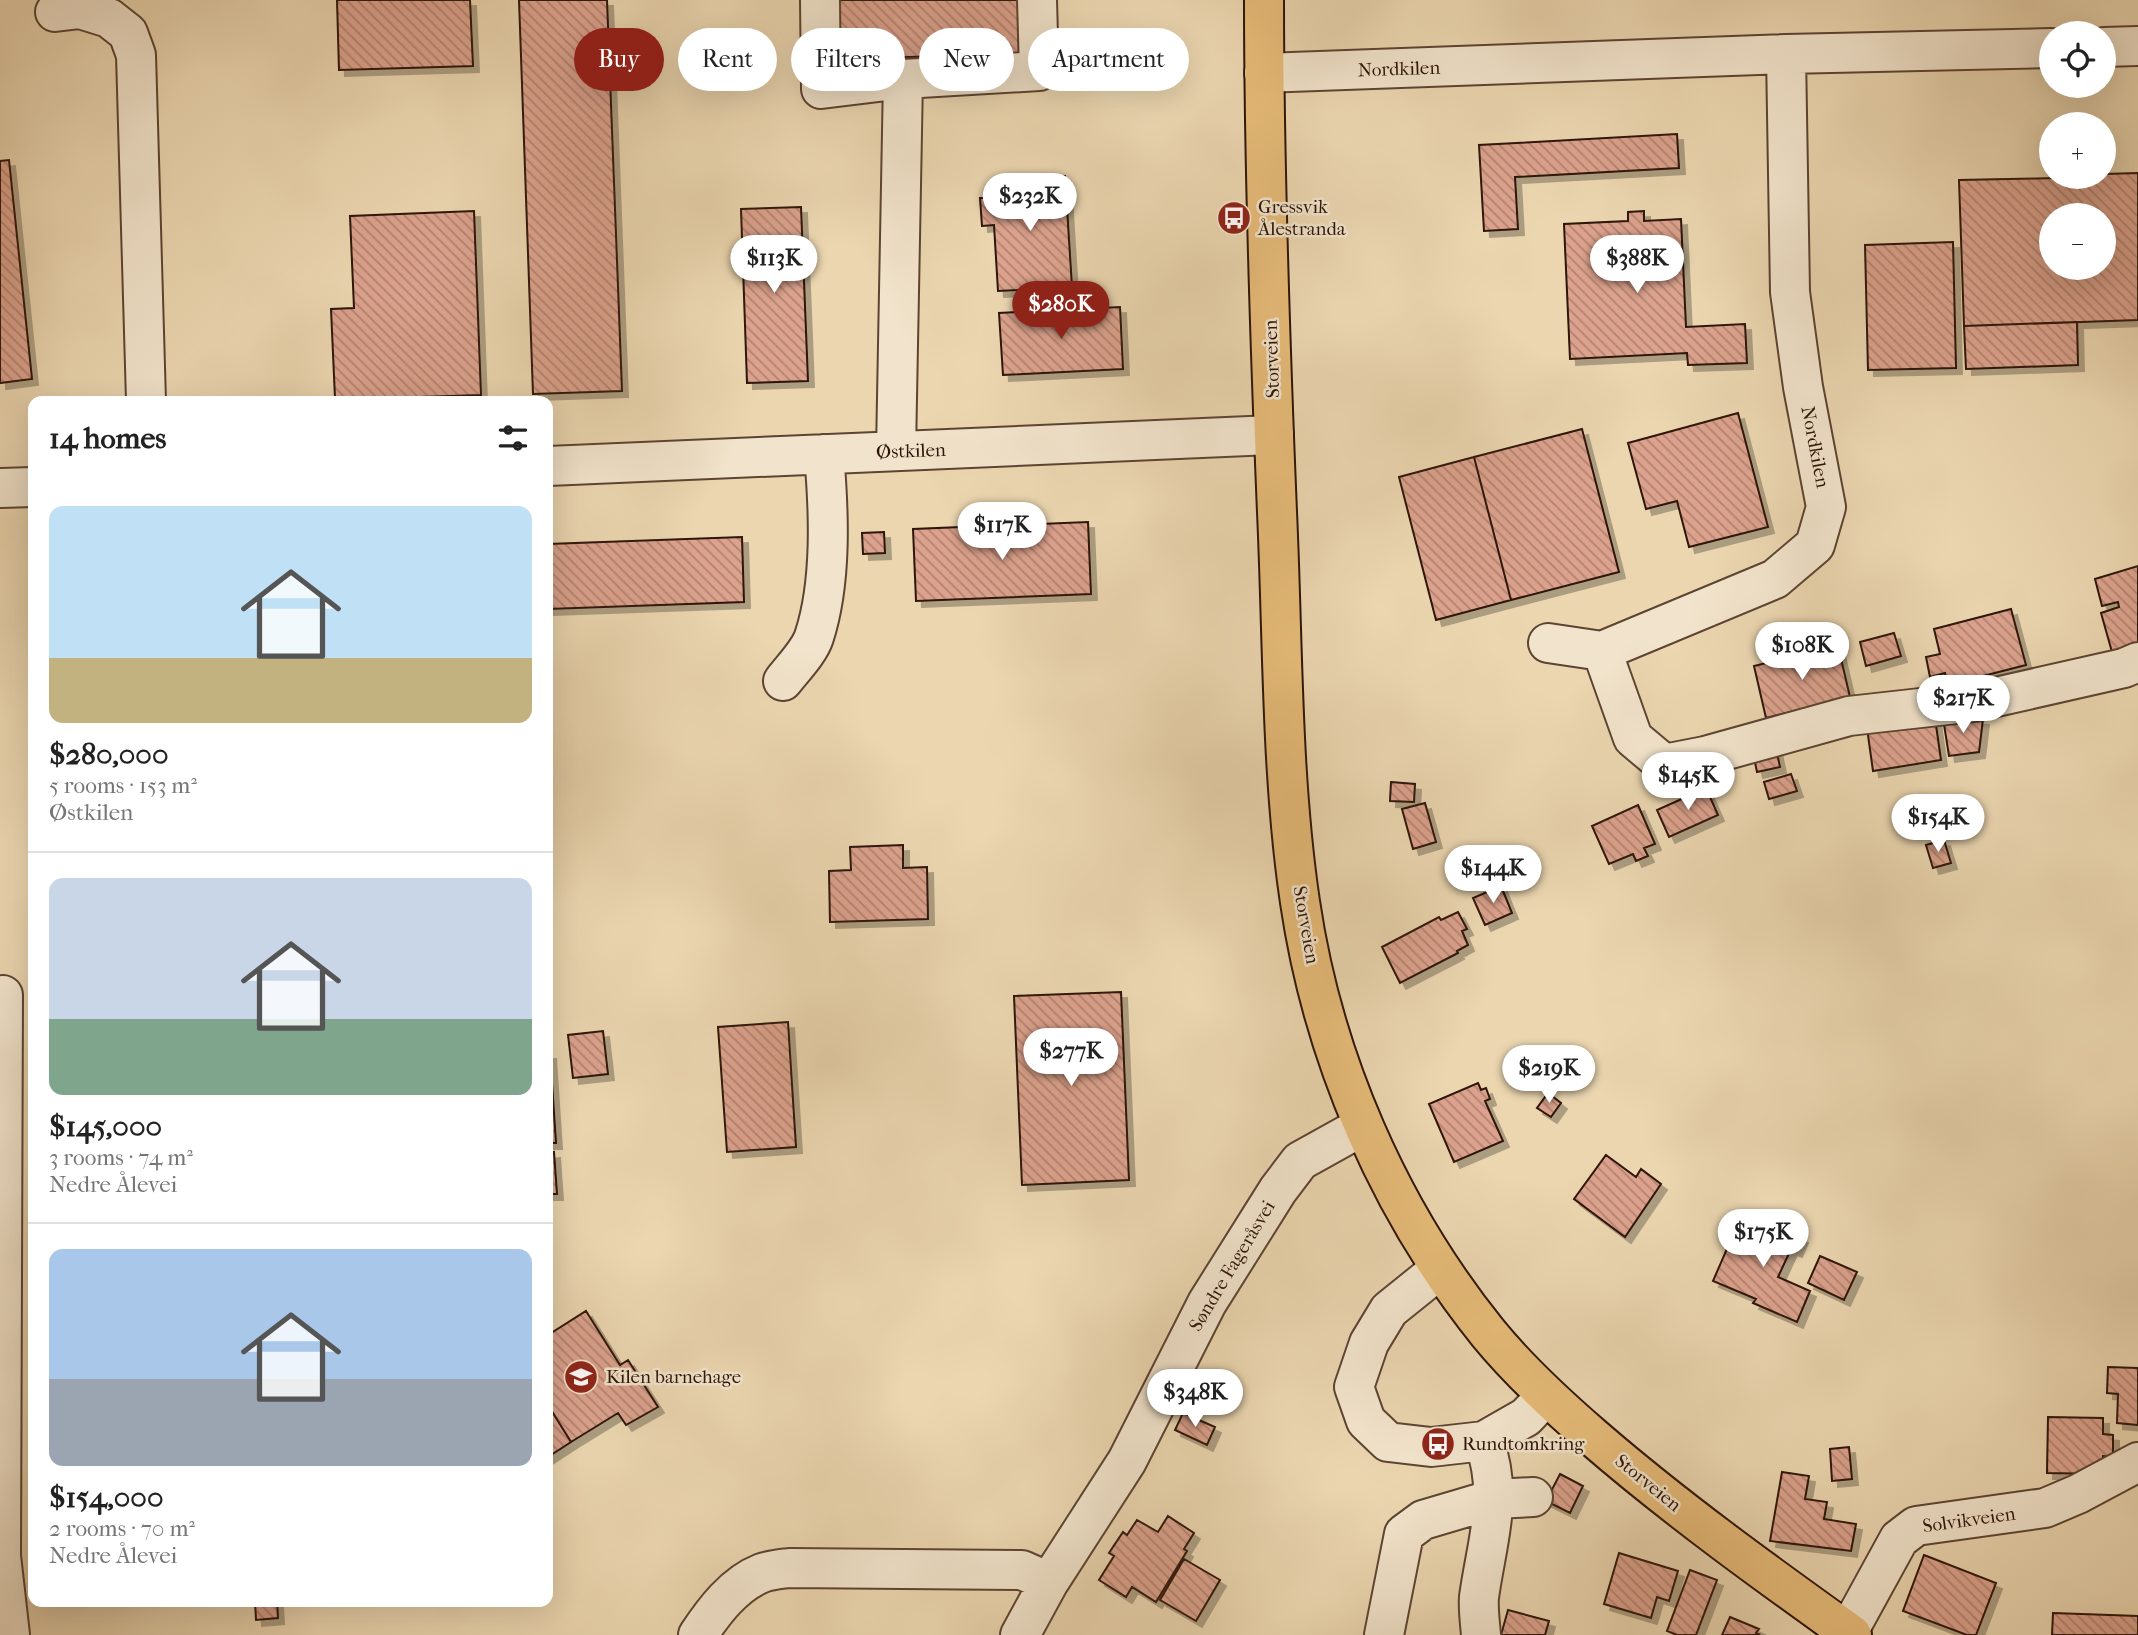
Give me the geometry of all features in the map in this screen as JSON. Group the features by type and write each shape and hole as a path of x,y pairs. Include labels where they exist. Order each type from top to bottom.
{"main road":[{"name":"Storveien","path":"1264,0 1274,436 1288,783 1300,904 1320,995 1337,1055 1363,1126 1391,1185 1440,1269 1489,1334 1546,1396 1647,1484 1850,1633"}],"street":[{"path":"820,0 820,28"},
{"path":"905,79 1038,71 1037,0"},
{"path":"55,12 80,9 109,18 128,33 136,55 146,396"},
{"path":"2116,47 2138,46"},
{"name":"Nordkilen","path":"1264,73 1786,54 2039,48"},
{"name":"Nordkilen","path":"1602,651 1775,579 1815,545 1826,508 1803,387 1790,292 1786,54"},
{"path":"896,451 903,91"},
{"name":"Østkilen","path":"553,466 1274,436"},
{"path":"783,681 814,639 824,590 828,505 824,454"},
{"path":"0,488 28,487"},
{"path":"1548,643 1602,651 1633,738 1664,764 1705,756 1849,716 1974,702 2124,668 2138,662"},
{"path":"10,1635 12,993"},
{"name":"Søndre Fageråsvei","path":"1020,1635 1049,1582 1127,1461 1207,1303 1278,1190 1300,1161 1363,1126"},
{"path":"1440,1269 1389,1310 1369,1343 1354,1387 1366,1421 1388,1442 1431,1447 1484,1440 1526,1417 1546,1396"},
{"path":"1481,1635 1479,1600 1494,1515 1492,1463 1484,1440"},
{"name":"Solvikveien","path":"1850,1633 1899,1539 1916,1526 2045,1508 2138,1462"},
{"path":"1384,1635 1404,1534 1423,1520 1494,1499 1533,1497"},
{"path":"698,1635 713,1612 738,1587 762,1573 789,1568 1022,1570 1049,1582"}],"building":[{"path":"337,0 470,0 473,66 339,70"},
{"path":"519,0 607,0 608,28 574,28 574,91 610,91 622,391 533,394"},
{"path":"835,0 1018,0 1019,54 1014,54 1014,28 919,28 919,57 905,57 905,28 835,28"},
{"path":"1677,134 1679,168 1515,177 1518,229 1484,231 1479,145"},
{"path":"9,160 32,379 0,383 0,161"},
{"path":"2138,173 2138,320 1964,326 1959,180 2039,178 2039,189 2116,189 2116,174"},
{"path":"1065,176 1072,287 998,291 994,225 982,226 980,198 993,198 992,181"},
{"path":"801,207 808,381 747,383 741,209"},
{"path":"474,211 481,395 335,396 331,309 354,308 350,216"},
{"path":"1644,211 1644,221 1681,219 1686,327 1745,324 1747,363 1688,365 1687,353 1570,359 1564,224 1628,221 1628,212"},
{"path":"1953,242 1956,368 1868,370 1865,245"},
{"path":"1120,307 1123,369 1003,375 999,313"},
{"path":"2077,322 2078,365 1966,369 1964,326"},
{"path":"1738,413 1768,527 1689,547 1677,501 1646,509 1628,443"},
{"path":"1582,429 1619,572 1511,600 1474,457"},
{"path":"1474,457 1511,600 1436,620 1399,477"},
{"path":"1088,522 1091,594 916,601 913,529"},
{"path":"884,532 885,553 863,554 862,533"},
{"path":"742,537 744,602 553,609 553,544"},
{"path":"2138,566 2138,650 2112,652 2101,613 2119,607 2118,602 2102,606 2095,579"},
{"path":"2011,609 2026,665 1948,685 1945,673 1930,677 1926,657 1940,654 1934,629"},
{"path":"1894,633 1901,656 1866,666 1860,642"},
{"path":"1838,646 1850,697 1766,718 1754,666"},
{"path":"1935,718 1941,760 1873,771 1867,728"},
{"path":"1943,718 1983,719 1979,752 1949,756"},
{"path":"1776,748 1780,767 1757,772 1753,753"},
{"path":"1791,774 1797,791 1769,799 1764,782"},
{"path":"1391,782 1415,784 1414,802 1390,801"},
{"path":"1706,788 1718,815 1669,837 1657,810"},
{"path":"1425,803 1436,842 1413,849 1402,809"},
{"path":"1638,805 1655,844 1644,848 1648,856 1636,861 1633,854 1609,864 1592,826"},
{"path":"1944,840 1951,863 1933,868 1926,845"},
{"path":"903,845 903,868 927,867 928,919 830,922 829,871 851,870 850,847"},
{"path":"1501,886 1512,913 1485,925 1473,898"},
{"path":"1458,912 1467,929 1462,931 1468,945 1457,951 1458,953 1400,983 1382,947 1439,917 1441,920"},
{"path":"1121,992 1129,1180 1022,1185 1014,996"},
{"path":"788,1022 796,1147 727,1152 718,1027"},
{"path":"603,1031 608,1074 573,1078 568,1035"},
{"path":"1478,1083 1481,1090 1486,1088 1490,1099 1485,1101 1503,1141 1454,1162 1429,1104"},
{"path":"1548,1093 1561,1103 1551,1117 1537,1108"},
{"path":"553,1098 556,1143 553,1143"},
{"path":"554,1152 557,1194 553,1194"},
{"path":"1606,1155 1636,1177 1641,1169 1661,1184 1625,1237 1574,1199"},
{"path":"1739,1221 1763,1232 1767,1222 1802,1237 1796,1251 1791,1249 1778,1277 1810,1291 1797,1322 1753,1303 1756,1299 1713,1281"},
{"path":"1820,1256 1857,1272 1844,1300 1808,1283"},
{"path":"586,1311 620,1365 628,1360 658,1407 626,1425 618,1413 571,1442 553,1413 553,1332"},
{"path":"2108,1367 2138,1368 2138,1425 2117,1423 2118,1394 2107,1393"},
{"path":"553,1413 571,1442 553,1454"},
{"path":"1183,1413 1215,1427 1207,1445 1175,1430"},
{"path":"2048,1417 2103,1418 2103,1434 2113,1435 2113,1457 2103,1456 2102,1474 2047,1473"},
{"path":"1849,1447 1852,1479 1832,1481 1830,1449"},
{"path":"1782,1472 1809,1476 1805,1499 1827,1502 1824,1519 1856,1524 1851,1551 1770,1541"},
{"path":"1560,1474 1583,1486 1570,1513 1546,1501"},
{"path":"1168,1516 1194,1533 1184,1549 1187,1551 1156,1602 1132,1587 1126,1597 1099,1580 1114,1556 1109,1553 1123,1532 1127,1535 1137,1520 1158,1532"},
{"path":"1619,1553 1678,1571 1669,1601 1657,1597 1651,1618 1604,1604"},
{"path":"1924,1555 1996,1583 1976,1635 1967,1635 1903,1611"},
{"path":"1184,1559 1220,1580 1196,1621 1160,1600"},
{"path":"1690,1570 1717,1580 1696,1635 1677,1635 1667,1631"},
{"path":"255,1607 277,1607 278,1618 256,1620"},
{"path":"1508,1610 1549,1621 1545,1635 1501,1635"},
{"path":"2053,1613 2138,1616 2138,1635 2052,1635"},
{"path":"1730,1617 1759,1629 1756,1633 1760,1635 1722,1635"}],"place":[{"name":"Gressvik Ålestranda","path":"1234,218"},
{"name":"Kilen barnehage","path":"581,1377"},
{"name":"Rundtomkring","path":"1438,1444"}]}
